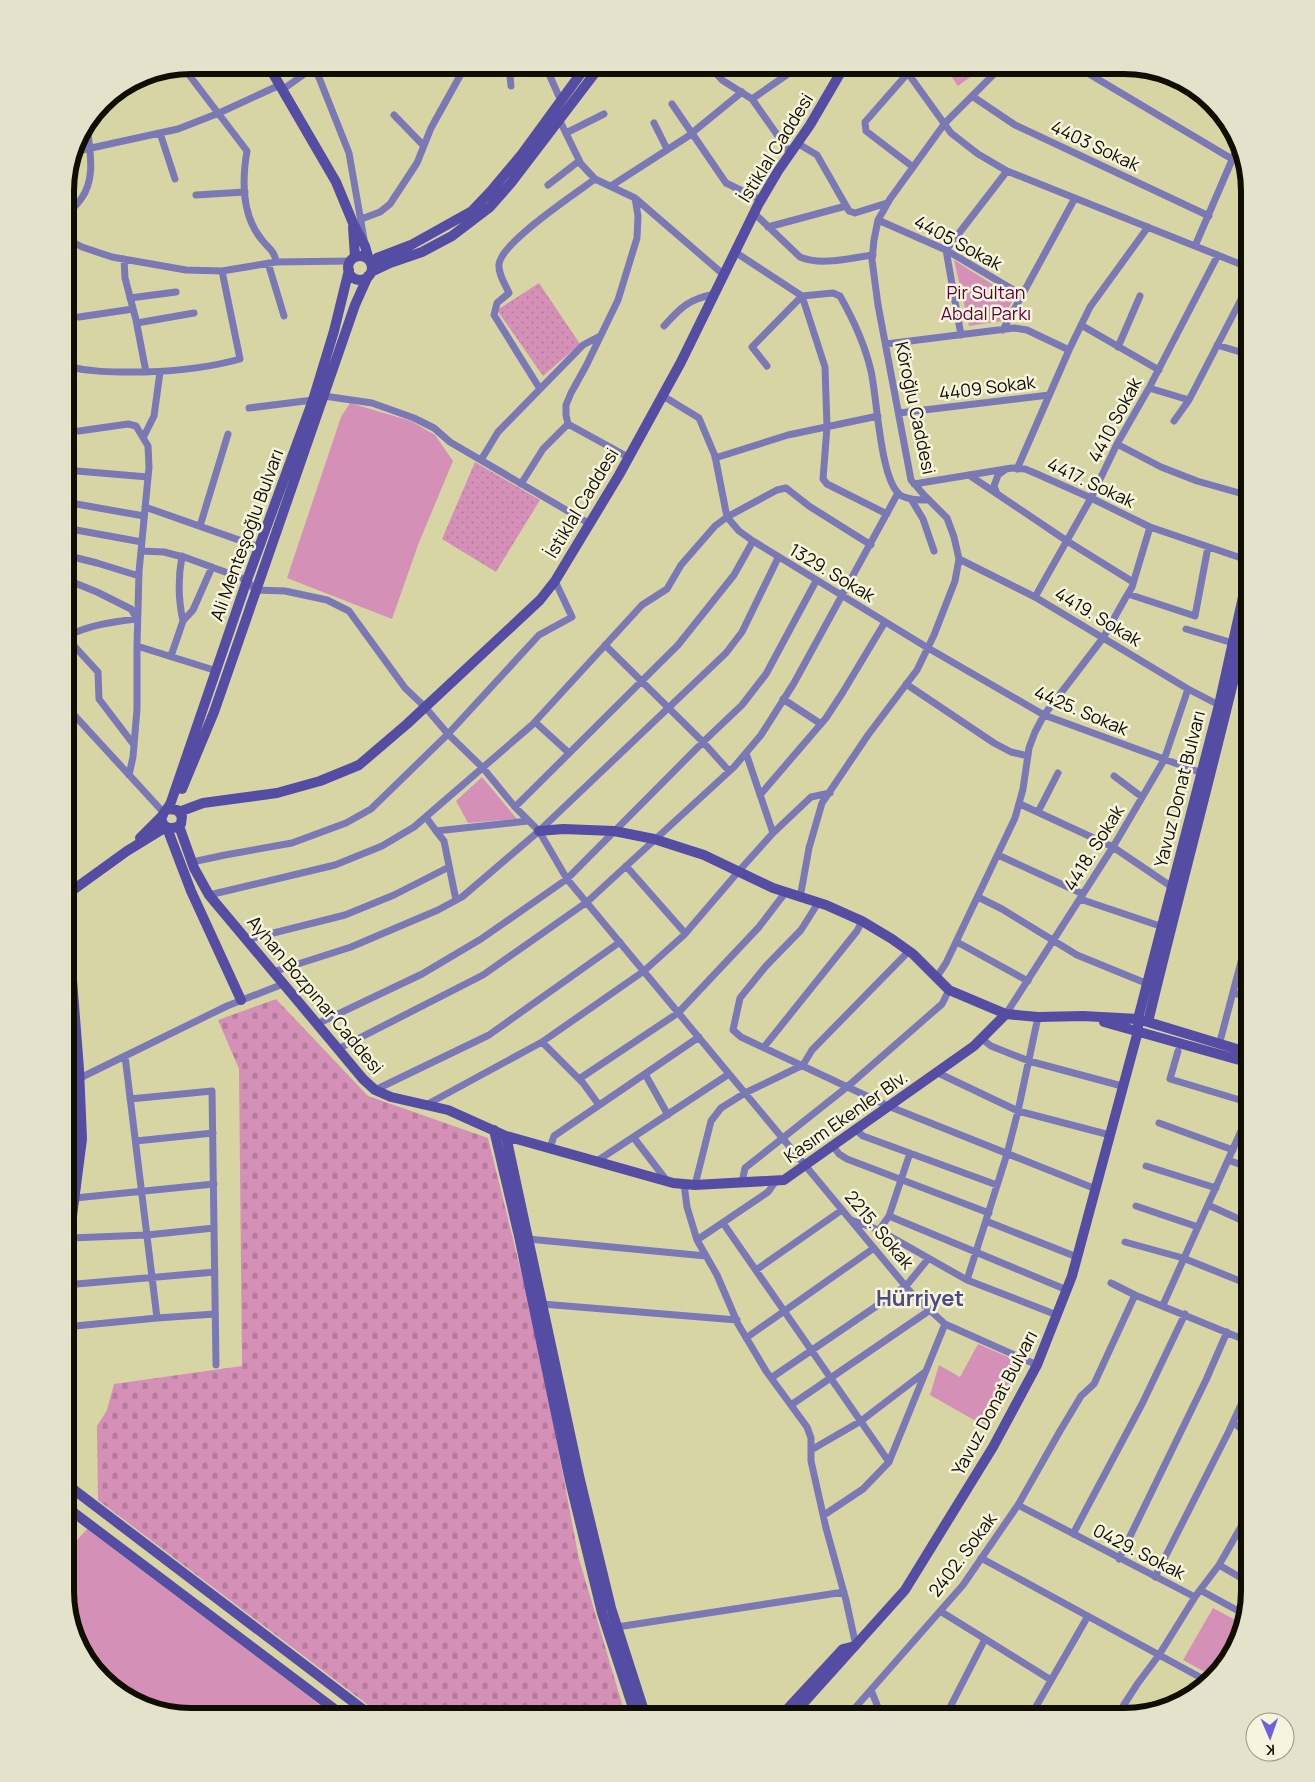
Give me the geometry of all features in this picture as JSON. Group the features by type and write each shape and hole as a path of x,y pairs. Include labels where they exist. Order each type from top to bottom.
{"street":[{"path":"189,74 248,151 244,170 246,206 261,240 276,256 276,262"},
{"path":"273,74 357,220"},
{"path":"81,150 178,129 281,87 302,74"},
{"path":"318,74 349,153 357,220 370,268"},
{"path":"357,220 380,212 390,204 417,163 423,145 461,74"},
{"path":"509,74 510,86"},
{"path":"549,74 561,101"},
{"path":"351,263 352,276 357,279 363,279 377,258 418,242 472,210 492,191 522,154 580,74"},
{"path":"370,268 422,252 452,236 490,208 594,74"},
{"path":"717,74 722,80 752,99 790,153"},
{"path":"752,99 788,74"},
{"name":"İstiklal Caddesi","path":"170,811 203,802 277,793 320,781 359,765 425,707 540,600 555,581 590,524 663,396 761,200 810,125 840,74"},
{"path":"907,74 865,122 865,127 866,131 913,168"},
{"path":"909,74 951,133 978,154 1007,171 1241,264"},
{"name":"Köroğlu Caddesi","path":"800,898 814,827 822,803 868,735 917,670 955,581 959,559 947,518 911,480 878,305 872,255 878,220 887,203 945,123 994,74"},
{"path":"1089,74 1232,159"},
{"path":"611,186 691,134 742,92"},
{"name":"4403 Sokak","path":"972,96 1016,125 1209,216"},
{"path":"672,104 726,183 761,200"},
{"path":"566,133 604,114"},
{"path":"394,115 423,145"},
{"path":"559,120 579,161 595,179 635,198 724,275"},
{"path":"654,123 667,150"},
{"path":"160,133 175,179"},
{"path":"74,207 82,198 90,180 88,135"},
{"path":"797,143 817,155 849,211 855,213 887,203"},
{"path":"1195,246 1235,153"},
{"path":"548,185 579,161"},
{"path":"961,335 946,250 1007,171"},
{"path":"540,389 494,315 497,303 509,293 499,272 499,262 535,222 595,179"},
{"path":"196,195 245,192"},
{"path":"628,457 568,424 566,405 570,393 618,300 637,238 638,216 635,198"},
{"path":"1003,330 1076,198"},
{"path":"768,227 846,206"},
{"path":"754,213 800,257 808,260 835,260 872,255"},
{"name":"Ali Menteşoğlu Bulvarı","path":"170,811 259,547 313,400 334,331 351,263 357,220"},
{"name":"4405 Sokak","path":"878,220 946,250 1022,295"},
{"path":"1017,469 1069,350 1090,308 1148,227"},
{"path":"74,243 82,247 124,259 186,270 222,271 276,262 351,263 362,256 370,268"},
{"path":"735,252 802,296 825,367 827,427 823,479 827,484 887,514"},
{"name":"4410 Sokak","path":"1034,597 1091,498 1117,444 1149,388 1218,255"},
{"path":"124,259 125,278 137,323 146,372"},
{"path":"268,264 284,316"},
{"name":"Ali Menteşoğlu Bulvarı","path":"170,811 214,712 355,305 370,268"},
{"path":"74,369 86,372 160,372 212,367 240,359 222,271"},
{"path":"130,298 176,292"},
{"path":"767,366 752,347 802,296 833,293 840,296 850,314 868,359 883,450 890,479 898,493 910,499 928,500"},
{"path":"664,326 680,308 690,301 715,294"},
{"path":"1118,346 1140,296"},
{"path":"1174,421 1189,400 1241,300"},
{"path":"79,316 133,309"},
{"path":"137,323 194,313"},
{"path":"1081,326 1158,370"},
{"path":"886,344 1014,328 1027,330 1069,350"},
{"path":"481,460 498,432 583,345 601,336"},
{"path":"1218,345 1241,352"},
{"path":"144,436 154,416 160,372"},
{"path":"1149,388 1189,400"},
{"name":"4409 Sokak","path":"899,413 1049,395"},
{"path":"324,396 372,403 414,418 434,428 450,442 590,524"},
{"path":"663,396 699,418 708,436 715,458 727,517"},
{"path":"250,408 313,400"},
{"path":"715,458 788,435 878,416"},
{"path":"79,431 128,424 136,426 144,436 148,446 148,476 139,576 138,709 129,775"},
{"path":"521,484 543,449 568,424"},
{"path":"200,526 228,434"},
{"path":"1117,444 1161,467 1198,481 1241,493"},
{"path":"997,494 994,486 998,475 1005,470"},
{"name":"4417. Sokak","path":"914,484 1005,470 1025,470 1091,498 1150,527 1241,558"},
{"path":"74,471 148,476"},
{"path":"969,475 1067,541 1133,582"},
{"path":"189,886 210,895 335,864 382,846 414,826 534,722 642,605 667,589 681,565 704,538 727,517 778,490 786,488 809,506 871,545"},
{"path":"338,1049 483,975 587,902 729,771 760,735 783,699 843,597 898,493"},
{"path":"910,499 923,519 934,551"},
{"path":"74,504 144,516"},
{"path":"145,507 259,547"},
{"name":"1329. Sokak","path":"727,517 739,531 778,558 928,648"},
{"path":"936,978 946,964 957,942 1020,804 1028,756 1035,732 1044,715 1102,638 1128,594 1150,527"},
{"path":"74,530 142,542"},
{"path":"515,807 678,645 734,575 752,541"},
{"path":"1128,594 1195,616 1208,547"},
{"path":"141,550 182,556 248,580 255,590"},
{"path":"182,556 179,577 180,609 183,621"},
{"path":"74,557 139,576"},
{"path":"273,972 351,947 438,910 456,900 480,882 539,831 726,653 742,632 778,558"},
{"name":"4419. Sokak","path":"959,559 1034,597 1188,689 1219,705"},
{"path":"171,656 183,621 193,610 212,567"},
{"path":"192,862 292,843 346,823 371,809 448,734 539,635 572,617 555,581"},
{"path":"318,1024 422,974 473,944 567,879 742,705 766,674 816,581"},
{"path":"74,583 97,592 131,609 138,619"},
{"name":"2215. Sokak","path":"255,590 285,591 327,600 349,611 405,688 483,768 515,807 539,831 567,879 906,1286 945,1324 1037,1365"},
{"name":"Yavuz Donat Bulvarı","path":"1143,1021 1148,984 1219,705 1241,606"},
{"path":"74,632 82,628 114,621 138,619"},
{"path":"760,795 821,724 843,692 885,622"},
{"path":"1186,629 1233,643"},
{"path":"606,645 703,742 729,771"},
{"path":"74,646 98,672 99,699 134,745"},
{"path":"137,646 216,671"},
{"name":"4425. Sokak","path":"928,648 1044,715 1202,773"},
{"name":"Yavuz Donat Bulvarı","path":"1143,1021 1177,899 1241,651"},
{"path":"906,684 994,743 1011,752 1028,756"},
{"name":"4418. Sokak","path":"1006,1014 1113,847 1164,760 1188,689"},
{"path":"783,699 821,724"},
{"path":"74,715 129,775 170,811"},
{"path":"534,722 568,753"},
{"path":"746,753 774,834"},
{"path":"1038,812 1058,773"},
{"path":"1114,776 1142,797"},
{"path":"426,1105 542,1042 644,971 685,933 738,872 812,797 830,793"},
{"path":"1020,804 1113,847 1172,887"},
{"path":"170,811 162,822 166,827 189,886 240,1000"},
{"path":"126,851 170,811"},
{"name":"Ayhan Bozpınar Caddesi","path":"170,811 182,819 179,826 192,862 210,895 363,1079 375,1090 391,1097 448,1110 506,1136"},
{"path":"426,817 444,842 456,900"},
{"path":"436,831 528,821"},
{"path":"74,887 126,851 166,827 173,829 179,826"},
{"path":"539,831 563,829 614,831 654,839 704,855 785,893 818,903 862,922 909,951 949,990 1006,1014 1038,1017 1083,1016 1143,1021 1241,1051"},
{"path":"998,855 1082,896 1163,927"},
{"path":"626,866 685,933"},
{"path":"246,940 345,915 394,895 449,867"},
{"path":"579,1079 678,1013 759,927 785,893"},
{"path":"978,897 1002,909 1077,955 1148,984"},
{"path":"818,903 801,930 766,966 740,998 733,1030 741,1037 888,1106 1096,1189"},
{"path":"764,1047 857,931 862,922"},
{"path":"375,1090 489,1035 620,942"},
{"path":"957,942 1028,980"},
{"path":"695,1185 711,1121 722,1108 745,1093 803,1065 812,1050 909,951"},
{"path":"1219,1045 1241,964"},
{"path":"80,1078 240,1000 283,984"},
{"path":"742,1182 745,1168 847,1087 942,1004 949,990"},
{"path":"1233,992 1241,994"},
{"path":"74,1007 80,1078 82,1139 74,1206"},
{"name":"Kasım Ekenler Blv.","path":"506,1136 667,1181 684,1184 784,1180 982,1039 1006,1014"},
{"path":"1083,1016 1241,1061"},
{"path":"968,1280 1007,1154 1038,1017"},
{"path":"1138,1032 1143,1021"},
{"name":"Yavuz Donat Bulvarı","path":"799,1708 856,1646 910,1582 993,1447 1037,1365 1067,1290 1138,1032"},
{"path":"550,1148 554,1136 699,1037"},
{"path":"982,1039 991,1046 1029,1061 1122,1086"},
{"path":"542,1042 579,1079 600,1105"},
{"path":"1178,1050 1170,1079 1241,1099"},
{"path":"125,1056 157,1318"},
{"path":"936,1072 1018,1111 1110,1135"},
{"path":"645,1074 668,1115"},
{"path":"597,1161 730,1074"},
{"path":"130,1099 212,1091 216,1365"},
{"path":"74,1097 80,1094"},
{"path":"1159,1123 1233,1150"},
{"path":"494,1130 570,1481 615,1670 627,1708"},
{"path":"856,1130 863,1136 997,1185"},
{"path":"1163,1305 1241,1132"},
{"path":"136,1141 214,1134"},
{"path":"506,1136 580,1480 611,1608 643,1708"},
{"path":"634,1138 667,1181"},
{"path":"833,1146 839,1154 847,1158 988,1213"},
{"path":"879,1230 889,1216 910,1153"},
{"path":"1228,1160 1241,1165"},
{"path":"1146,1166 1216,1188"},
{"path":"697,1240 768,1192 776,1180"},
{"path":"76,1193 214,1184"},
{"path":"684,1184 687,1208 697,1240 717,1275 746,1338 771,1378 806,1427 811,1438 811,1461 856,1646 843,1649 788,1708"},
{"path":"1208,1205 1241,1220"},
{"path":"1136,1206 1198,1227"},
{"path":"756,1270 842,1210"},
{"path":"889,1216 1067,1290"},
{"path":"850,1220 879,1230 968,1280 1057,1315"},
{"path":"986,1221 1077,1256"},
{"path":"722,1223 889,1462"},
{"path":"74,1242 214,1228"},
{"path":"528,1238 706,1256"},
{"path":"1125,1242 1183,1258 1241,1281"},
{"path":"746,1338 874,1248"},
{"path":"771,1378 906,1286 928,1259"},
{"path":"74,1284 215,1272"},
{"path":"1111,1283 1135,1295 1241,1338"},
{"name":"2402. Sokak","path":"855,1708 962,1585 1018,1505 1081,1396 1094,1384 1135,1295"},
{"path":"542,1304 737,1320"},
{"path":"791,1405 930,1310"},
{"path":"74,1326 215,1314"},
{"path":"1074,1534 1142,1404 1185,1314"},
{"path":"824,1515 863,1488 889,1462 945,1324"},
{"path":"1119,1558 1206,1380 1227,1332"},
{"path":"811,1450 861,1421 926,1372"},
{"path":"1155,1577 1241,1405"},
{"path":"1233,1422 1241,1429"},
{"path":"74,1489 361,1708"},
{"name":"0429. Sokak","path":"1018,1505 1195,1597 1200,1590 1239,1611"},
{"path":"74,1513 333,1708"},
{"path":"1200,1590 1241,1531"},
{"path":"981,1558 1202,1678"},
{"path":"1219,1565 1241,1578"},
{"path":"617,1627 844,1592"},
{"path":"1122,1708 1159,1655 1195,1597"},
{"path":"940,1611 1051,1680"},
{"path":"602,1613 633,1708"},
{"path":"1035,1708 1088,1616"},
{"path":"950,1708 985,1639"},
{"path":"870,1690 878,1708"}],"green space":[{"path":"949,74 972,74 973,75 958,86"},
{"name":"Pir Sultan Abdal Parkı","path":"954,260 1014,298 1001,321 969,326"},
{"path":"539,283 580,344 543,376 497,310"},
{"path":"350,403 411,421 435,435 453,461 418,545 392,619 287,578 341,417"},
{"path":"475,462 540,500 496,572 442,539"},
{"path":"482,777 517,819 468,823 456,801"},
{"path":"276,999 368,1096 488,1138 535,1328 579,1559 623,1708 372,1708 98,1500 97,1426 107,1410 114,1384 242,1366 239,1069 218,1020"},
{"path":"978,1344 1015,1360 1019,1368 988,1428 930,1395 939,1365 960,1377"},
{"path":"87,1529 324,1708 183,1708 153,1702 126,1689 93,1656 83,1636 75,1607 74,1544"},
{"path":"1213,1608 1237,1621 1226,1650 1207,1673 1183,1660"}],"district":[{"name":"Hürriyet","path":"920,1298"}]}
